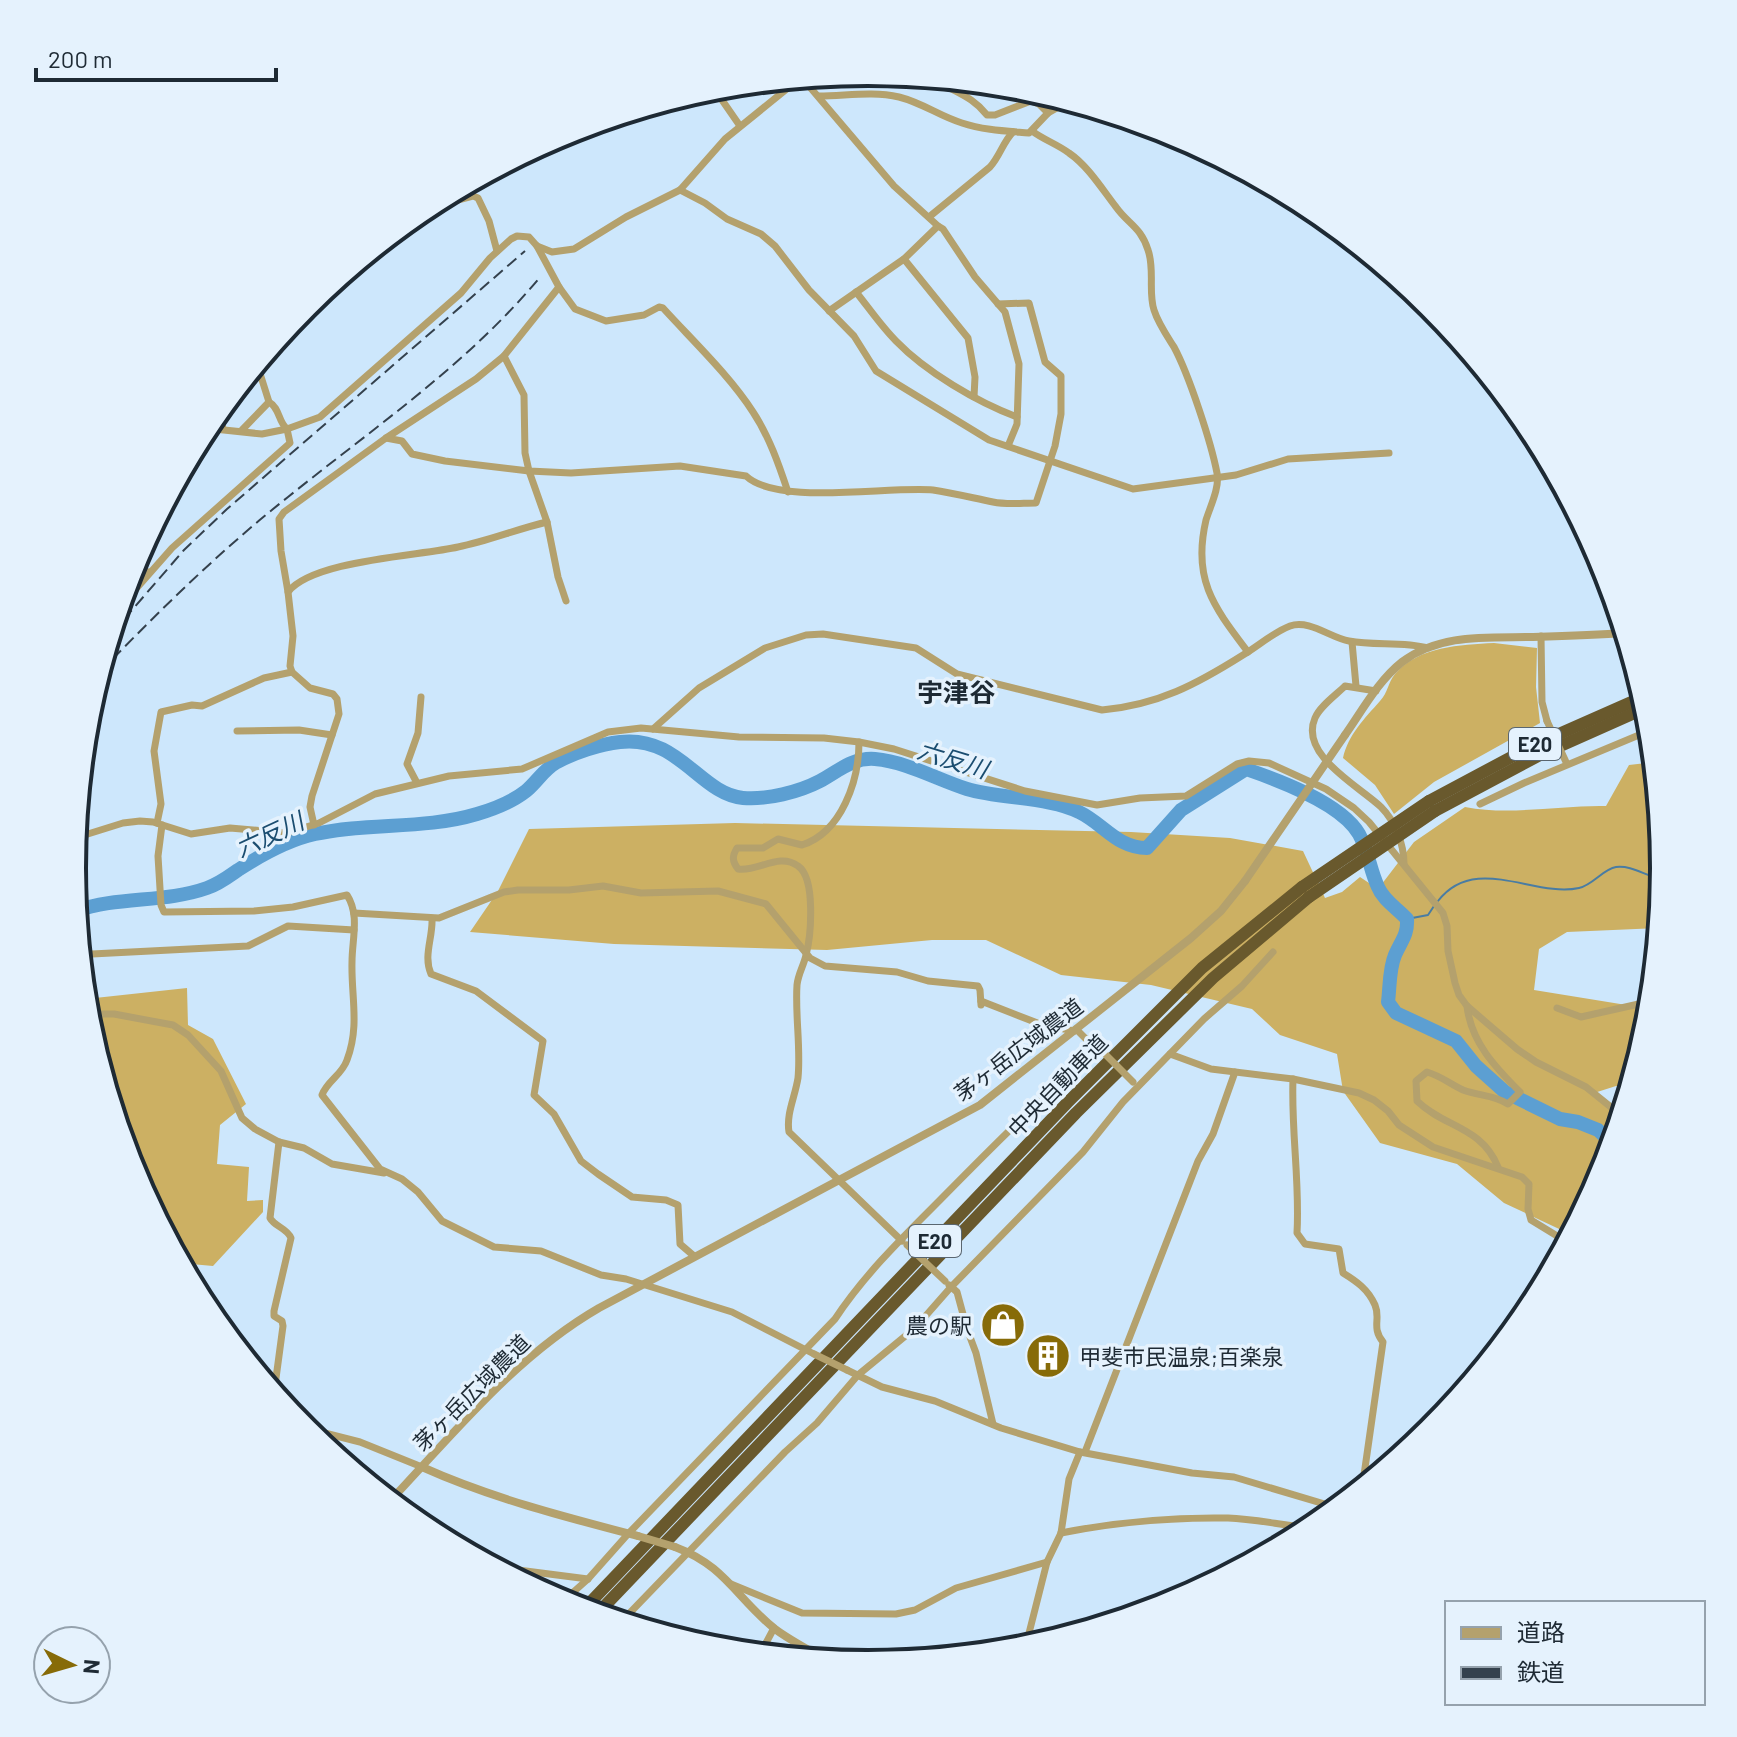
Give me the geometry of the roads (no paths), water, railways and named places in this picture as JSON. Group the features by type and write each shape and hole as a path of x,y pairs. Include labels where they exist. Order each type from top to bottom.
{"highway":[{"name":"中央自動車道","path":"593,1600 1067,1103 1202,968 1432,806 1534,745 1633,702"},
{"name":"中央自動車道","path":"1432,806 1635,713"},
{"name":"中央自動車道","path":"606,1605 1129,1059 1306,892"}],"street":[{"path":"811,89 894,186 943,229 975,277 1005,312 1019,364 1017,417 1008,446"},
{"path":"537,246 552,252 574,249 626,217 680,190 725,139 785,91"},
{"path":"955,91 976,100 987,115 1027,102"},
{"path":"819,96 865,93 897,96 928,106 960,123 1014,132 1032,131 1073,157 1105,189 1116,208 1132,221 1146,243 1151,263 1154,311 1163,324 1165,336 1173,346 1185,375 1219,477 1202,538 1206,582 1214,607 1248,652"},
{"path":"722,100 740,126"},
{"path":"1041,106 1048,113"},
{"path":"1032,131 1055,109"},
{"path":"929,217 996,160 1003,144 1014,132"},
{"path":"680,190 727,219 761,234 854,336 876,371 982,437 1133,489 1219,477 1288,459 1389,453"},
{"path":"466,198 478,198 489,221 497,251"},
{"path":"829,311 904,259 938,226"},
{"path":"223,429 262,434 320,417 461,293 497,251 517,236 529,237 575,309 606,321 644,315 663,308 742,395 772,450 788,492"},
{"path":"904,259 968,338 975,377 974,397"},
{"path":"314,825 310,807 312,796 339,714 333,694 310,688 292,672 290,666 293,636 279,519 284,512 386,438 453,395 504,356 559,287"},
{"path":"856,292 912,356 974,397 1017,417"},
{"path":"386,438 402,441 412,454 529,471 571,473 680,466 746,476 751,481 788,492 908,489 952,493 994,502 1036,503 1055,446 1061,414 1061,376 1045,362 1029,303 998,304"},
{"path":"504,356 524,395 525,453 547,522 566,601"},
{"path":"141,583 183,538 290,443 287,429 282,425 277,409 269,402 261,376"},
{"path":"242,430 269,402"},
{"path":"288,592 311,577 342,566 455,548 547,522"},
{"path":"145,572 150,572"},
{"path":"653,729 699,688 765,648 806,635 823,634 916,648 957,674 1102,710 1122,708 1180,692 1203,681 1290,626 1299,625 1352,642 1413,644 1428,648"},
{"name":"茅ヶ岳広域農道","path":"398,1493 531,1354 574,1322 980,1105 1201,929 1221,911 1245,881 1376,691 1400,664 1449,640 1614,633"},
{"path":"1541,636 1542,702 1547,721 1567,764"},
{"path":"1352,642 1356,686"},
{"path":"292,672 264,678 202,706 192,705 161,712 154,751 161,804 158,856 161,905 164,912 254,911 293,907 347,895 354,913 352,963 356,999 351,1045 343,1069 322,1095 385,1173"},
{"path":"1376,691 1345,686 1316,715 1313,725 1315,745 1323,758 1388,816 1403,844 1404,865"},
{"path":"417,783 407,764 418,733 421,697"},
{"path":"87,834 123,823 160,824 191,834 230,828 287,833 314,825 375,794 449,776 522,769 608,732 653,729 739,737 824,738 859,742 894,749 1025,791 1097,805 1140,798 1186,796 1237,764 1249,761 1269,763 1326,789 1354,808 1433,900 1447,926 1448,951 1455,983 1467,1006 1517,1049 1586,1087 1613,1108"},
{"path":"237,731 299,730 332,735"},
{"path":"1480,804 1639,735"},
{"path":"859,742 858,769 836,819 823,835 802,845 778,839 763,848 737,848 733,863 738,869 747,870 781,861 789,862 802,869 810,894 807,954 797,981 799,1057 787,1121 789,1132 957,1292 993,1424"},
{"path":"354,913 432,919 504,892 518,890 603,886 641,893 718,891 766,904 807,954 825,966 897,972 928,981 978,986 981,1003 1040,1024 1075,1030 1098,1047 1135,1085"},
{"path":"432,919 427,957 431,974 476,991 543,1041 534,1095 554,1114 581,1161 598,1174 632,1197 666,1200 678,1205 680,1244 694,1256"},
{"path":"91,954 248,946 288,926 354,930"},
{"path":"630,1613 785,1452 817,1423 858,1375 915,1328 948,1284 1065,1171 1135,1085 1242,986 1273,952"},
{"path":"1557,1008 1581,1017 1639,1004"},
{"path":"1467,1006 1469,1020 1493,1066 1520,1092 1508,1104 1498,1098 1470,1092 1427,1072 1416,1081 1417,1101 1478,1137 1492,1153 1498,1167"},
{"path":"100,1014 151,1019 173,1025 188,1035 221,1071 242,1118 279,1142 304,1148 332,1164 402,1179 418,1192 442,1221 494,1247 541,1251 601,1275 732,1312 882,1387 935,1401 993,1424 1082,1452 1192,1473 1234,1477 1324,1504"},
{"path":"573,1592 835,1319 855,1288 904,1242 1035,1104 1098,1047"},
{"path":"1170,1054 1197,1066 1293,1079 1359,1093 1374,1100 1399,1125 1433,1147 1522,1177 1529,1184 1531,1220 1558,1237"},
{"path":"1029,1634 1047,1562 1061,1533 1069,1479 1198,1161 1213,1134 1235,1072"},
{"path":"1293,1079 1293,1129 1299,1192 1297,1233 1305,1244 1339,1249 1343,1273 1357,1279 1375,1304 1376,1331 1383,1342 1364,1473"},
{"path":"276,1379 283,1326 282,1321 274,1316 274,1311 291,1238 270,1218 279,1142"},
{"path":"328,1434 360,1442 459,1484 690,1552 714,1567 774,1628 807,1648"},
{"path":"1061,1533 1116,1522 1152,1519 1229,1518 1293,1525"},
{"path":"731,1584 802,1613 883,1615 915,1610 956,1588 1047,1562"},
{"path":"524,1571 588,1579"},
{"path":"765,1644 774,1628"}],"waterway":[{"name":"六反川","path":"88,907 175,896 207,888 275,849 315,834 437,822 483,812 521,795 557,762 587,749 620,742 640,742 658,747 714,787 743,798 793,792 860,760 887,761 967,789 1067,807 1088,817 1127,844 1147,848 1181,810 1246,769 1324,803 1338,812 1359,834 1380,892 1407,919 1405,934 1391,972 1388,1002 1396,1013 1456,1041 1476,1066 1505,1092 1560,1119 1578,1122 1603,1135"},
{"path":"1438,901 1453,887 1469,880 1487,878 1562,889 1589,884 1616,867 1651,876"},
{"path":"1407,919 1428,915 1434,906"}],"railway":[{"path":"130,613 184,550 227,509 525,251"},
{"path":"116,656 239,538 453,365 513,308 541,276"}],"place":[{"name":"農の駅","path":"1003,1325"},
{"name":"甲斐市民温泉;百楽泉","path":"1048,1356"}],"district":[{"name":"宇津谷","path":"956,691"}]}
